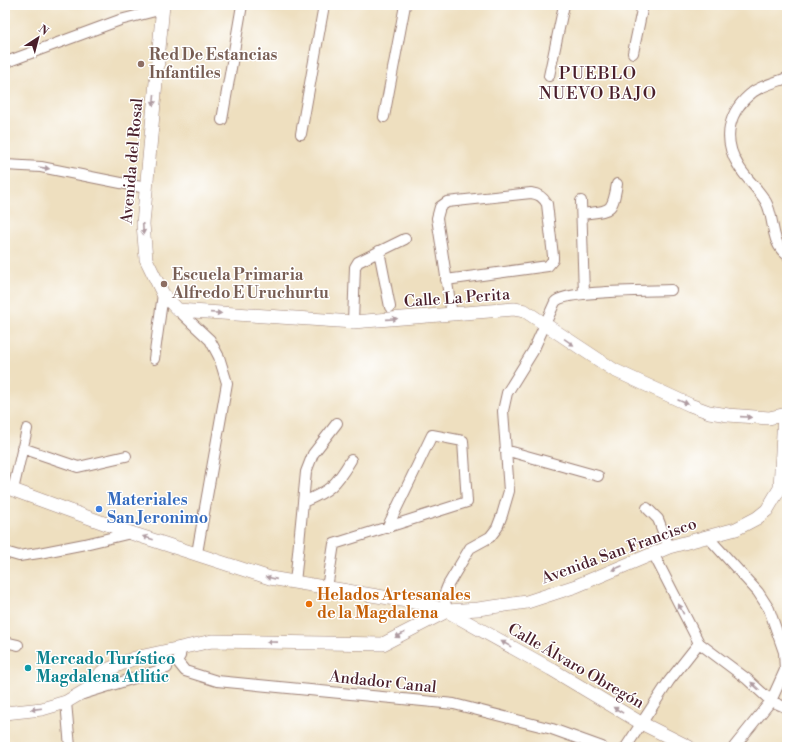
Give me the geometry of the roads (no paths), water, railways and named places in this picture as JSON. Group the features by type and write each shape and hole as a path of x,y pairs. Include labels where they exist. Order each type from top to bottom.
{"street":[{"path":"222,120 242,5"},
{"path":"301,134 324,5"},
{"path":"384,117 405,5"},
{"path":"549,76 564,5"},
{"path":"633,53 643,5"},
{"path":"9,61 120,20 163,7"},
{"name":"Avenida del Rosal","path":"163,7 143,224 146,259 164,294 178,310"},
{"path":"787,78 753,92 733,115 728,134 729,147 738,166 766,202 778,246 787,255"},
{"path":"5,165 41,167 146,188"},
{"path":"582,214 604,211 611,208 614,203 617,184"},
{"path":"446,280 548,266 553,260 554,256 547,204 544,199 531,193 444,203 438,211 437,218 446,280 452,315"},
{"path":"581,201 584,294"},
{"path":"353,322 355,267 358,262 405,239"},
{"path":"379,251 390,307"},
{"path":"447,611 444,595 448,585 470,548 490,537 497,528 502,515 509,491 503,411 506,393 533,351 543,325 556,300 584,294 671,290"},
{"path":"154,359 164,294"},
{"name":"Calle La Perita","path":"178,310 353,322 514,309 525,311 543,325 614,370 690,405 709,412 728,415 769,418 786,415"},
{"path":"178,310 210,340 219,357 227,383 197,553"},
{"name":"Avenida San Francisco","path":"447,611 478,609 527,602 576,586 669,547 736,529 757,518 767,510 784,488 786,415"},
{"path":"295,583 306,472 313,454 337,423"},
{"path":"27,429 9,489 131,532 270,578 425,604 447,611"},
{"path":"327,588 334,544 387,528 467,502 463,441 432,435 387,528"},
{"path":"22,448 78,467 126,456"},
{"path":"505,450 598,476"},
{"path":"303,502 322,494 333,487 351,460"},
{"path":"647,508 658,519 669,547"},
{"path":"5,552 19,556 39,553 85,544 131,532"},
{"path":"707,536 758,592 769,609 784,652 784,670 771,701 734,747"},
{"path":"653,553 699,643 747,679 771,701 787,708"},
{"path":"80,696 96,681 102,672 135,658 181,647 212,641 383,644 447,611"},
{"name":"Calle Álvaro Obregón","path":"447,611 552,669 641,723 690,747"},
{"path":"5,642 18,645"},
{"path":"626,747 669,681 699,643"},
{"name":"Andador Canal","path":"181,647 180,656 177,661 185,671 218,681 454,704 552,729 602,747"},
{"path":"5,713 42,709 167,668"},
{"path":"66,702 70,747"}],"place":[{"name":"Red De Estancias Infantiles","path":"141,64"},
{"name":"Escuela Primaria Alfredo E Uruchurtu","path":"164,284"},
{"name":"Materiales San Jeronimo","path":"99,509"},
{"name":"Helados Artesanales de la Magdalena","path":"309,604"},
{"name":"Mercado Turístico Magdalena Atlitic","path":"28,668"}],"district":[{"name":"PUEBLO NUEVO BAJO","path":"598,84"}]}
